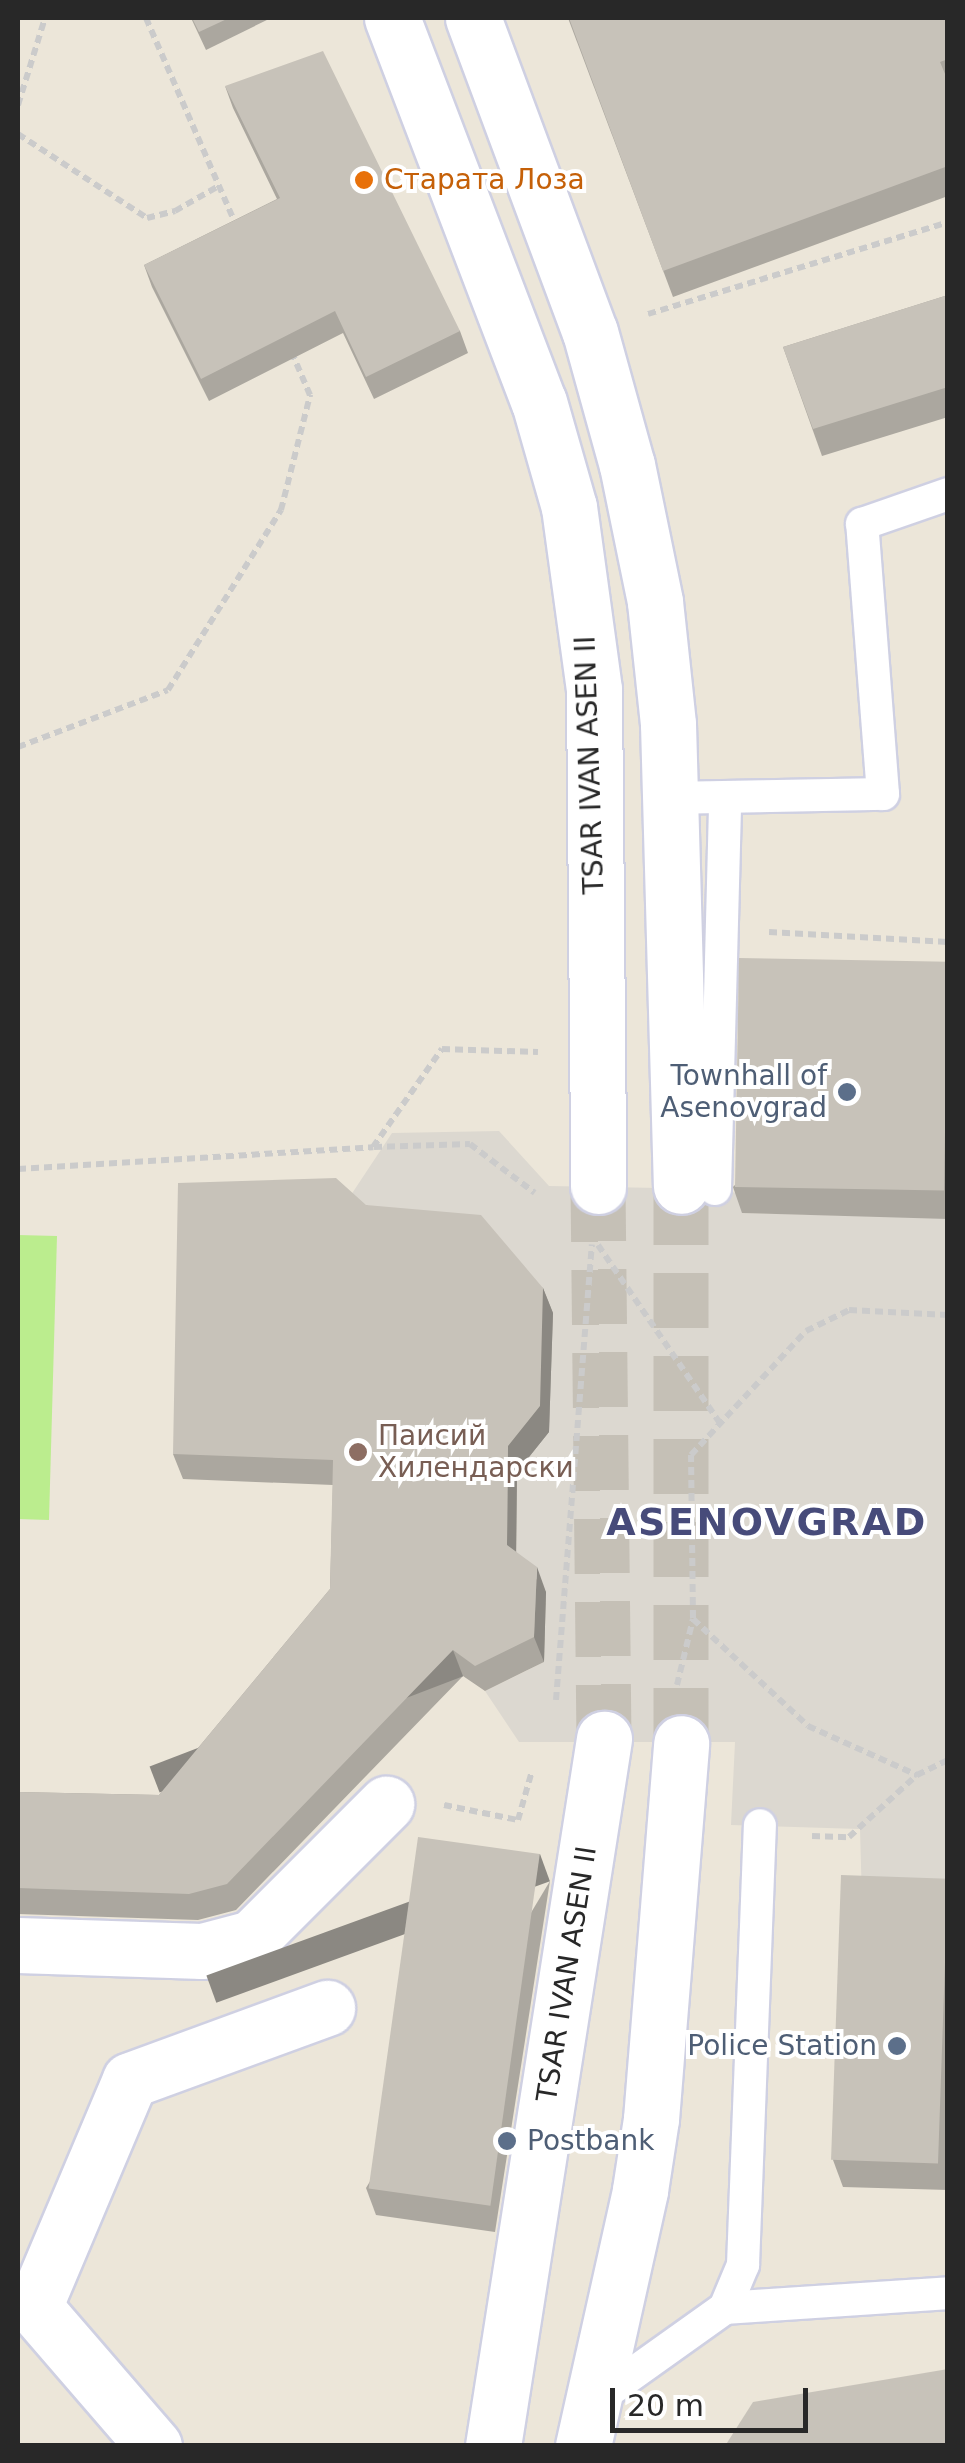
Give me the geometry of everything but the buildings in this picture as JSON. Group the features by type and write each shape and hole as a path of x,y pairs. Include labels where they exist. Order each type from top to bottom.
{"street":[{"path":"473,18 590,332 628,465 654,602 668,724 698,1187"},
{"name":"TSAR IVAN ASEN II","path":"394,31 539,402 569,507 594,690 598,1186"},
{"path":"588,2424 640,2190 658,2068 677,1721"},
{"name":"TSAR IVAN ASEN II","path":"493,2446 604,1740"},
{"path":"18,1945 202,1952 252,1938 409,1803"},
{"path":"154,2446 26,2306 130,2080 327,2008"}],"lane":[{"path":"671,798 725,800 883,794 862,524 948,494"},
{"path":"698,1187 725,800"},
{"path":"588,2424 725,2308 737,2286 748,2238 760,1825"},
{"path":"725,2308 948,2293"}],"path":[{"path":"18,105 46,18"},
{"path":"146,18 242,237"},
{"path":"18,134 146,218 175,211 218,187"},
{"path":"590,332 948,222"},
{"path":"18,747 168,690 281,510 310,395 287,342"},
{"path":"719,929 948,942"},
{"path":"373,1147 442,1048 594,1054"},
{"path":"18,1169 470,1144 547,1202"},
{"path":"556,1709 592,1238 722,1426"},
{"path":"677,1721 694,1618 692,1455 806,1331 849,1310 948,1315"},
{"path":"694,1618 808,1726 917,1774"},
{"path":"409,1803 518,1820 535,1757"},
{"path":"824,1835 849,1837 917,1774 948,1760"}],"green space":[{"path":"18,1235 57,1236 49,1520 18,1519"}],"shaded area":[{"path":"499,1131 549,1186 715,1189 743,1194 743,1213 947,1218 947,1904 862,1902 860,1829 731,1825 735,1742 519,1742 485,1691 544,1662 546,1593 516,1570 517,1472 549,1431 345,1204 392,1133"}],"tunnel":[{"path":"598,1186 604,1739"},
{"path":"681,1186 681,1743"}],"place":[{"name":"Старата Лоза","path":"364,180"},
{"name":"Townhall of Asenovgrad","path":"847,1092"},
{"name":"Паисий Хилендарски","path":"358,1452"},
{"name":"Police Station","path":"897,2046"},
{"name":"Postbank","path":"507,2141"}],"district":[{"name":"ASENOVGRAD","path":"767,1523"}]}
